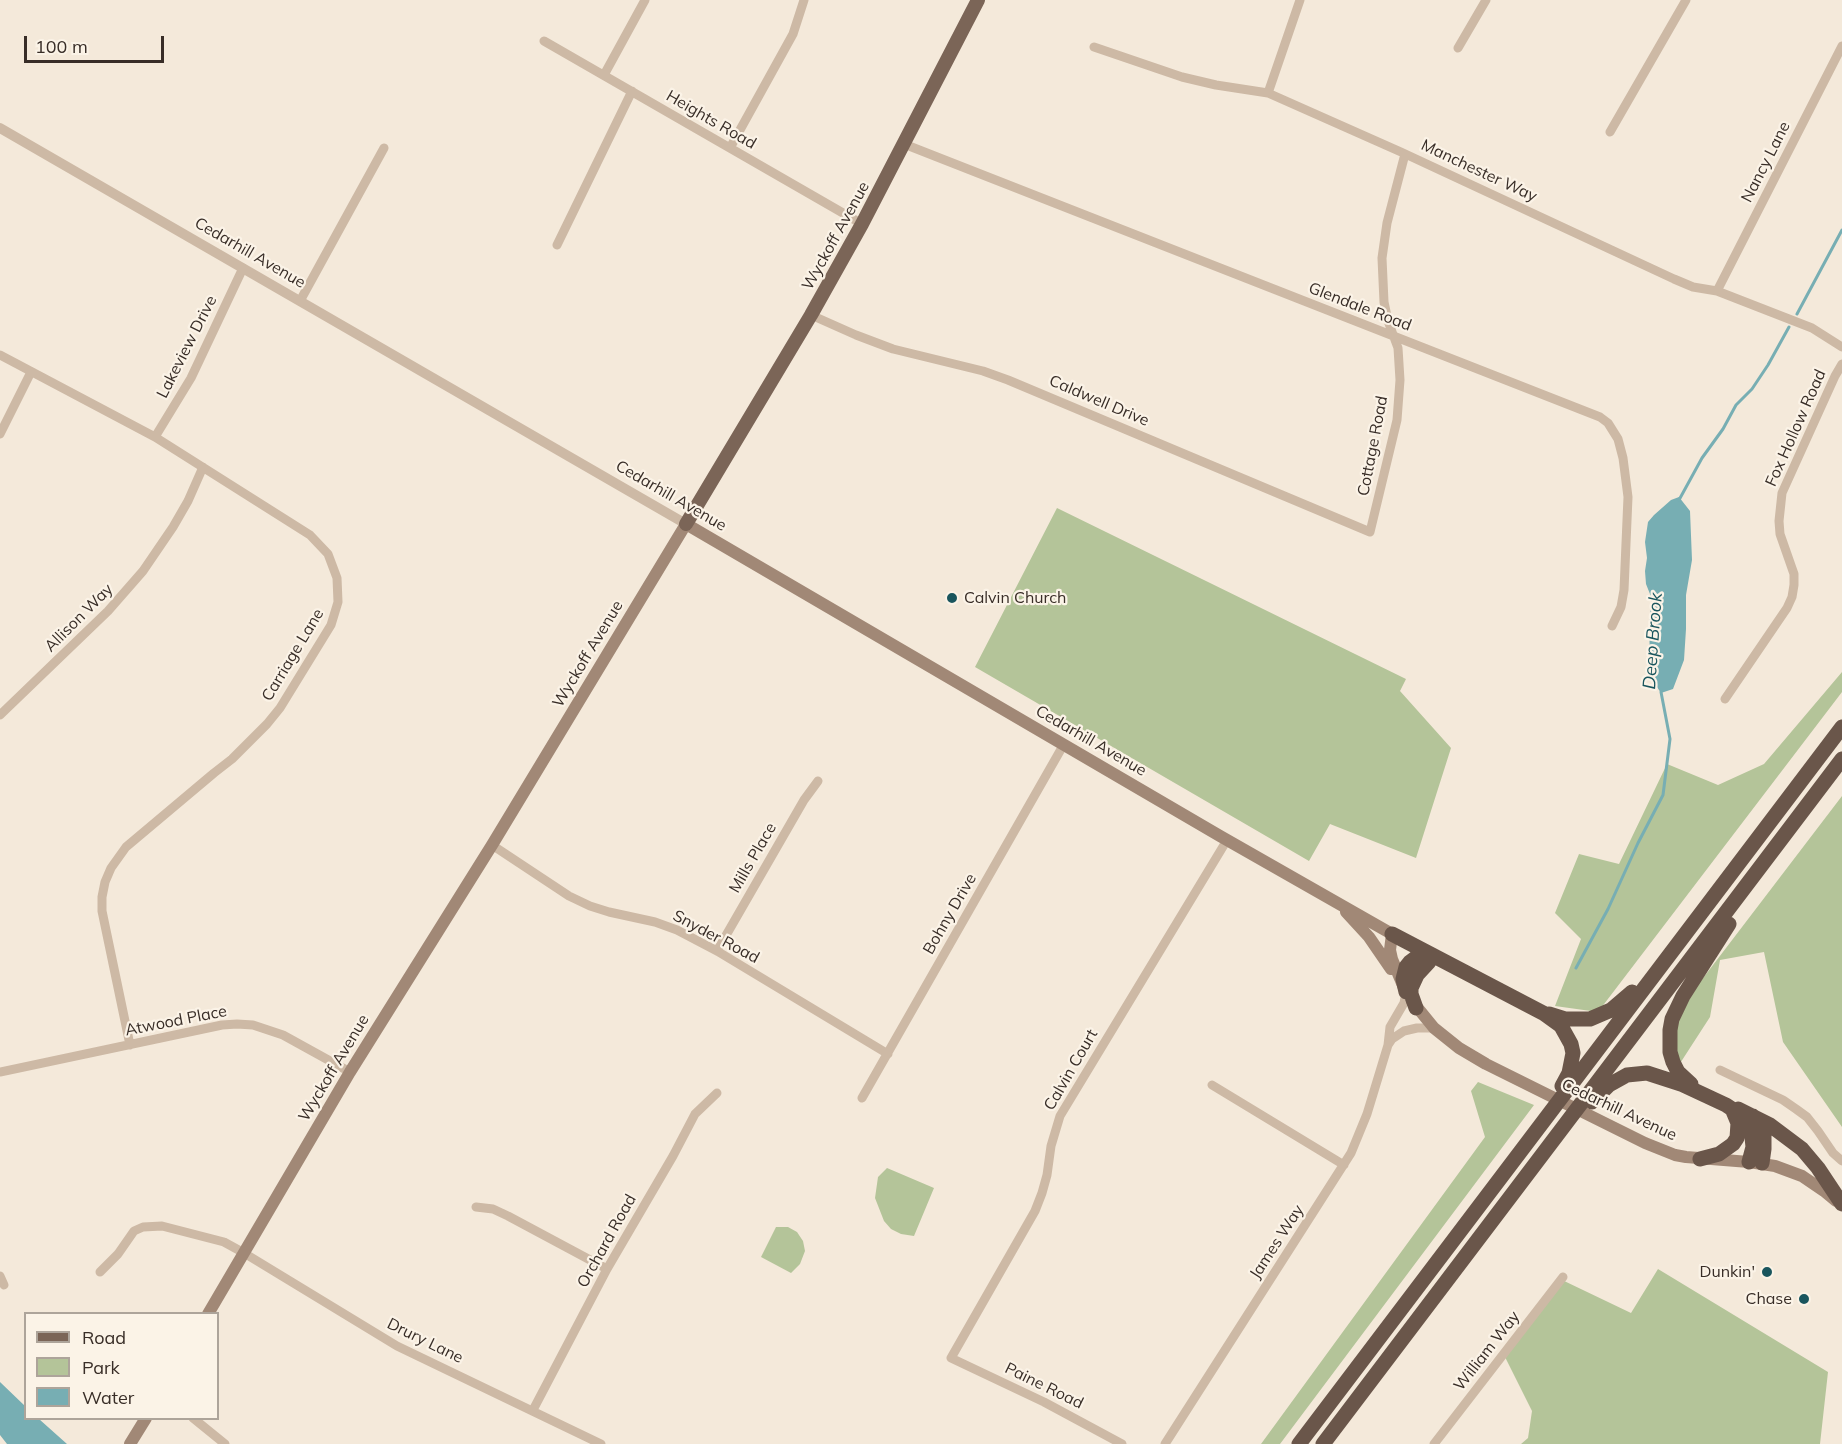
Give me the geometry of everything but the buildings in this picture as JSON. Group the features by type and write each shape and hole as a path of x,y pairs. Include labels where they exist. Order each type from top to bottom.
{"highway":[{"path":"1299,1444 1842,727"},
{"path":"1323,1444 1842,759"},
{"path":"1700,1091 1678,1071 1673,1062 1669,1041 1672,1018 1693,978 1784,836"},
{"path":"1392,934 1543,1012 1565,1019 1578,1020 1590,1019 1611,1010 1630,994 1702,912"},
{"path":"1406,992 1403,979 1406,967 1415,957 1430,955"},
{"path":"1416,1008 1411,988 1417,975 1429,962 1430,955"},
{"path":"1514,1160 1565,1082 1572,1063 1571,1044 1567,1034 1561,1026 1543,1012"},
{"path":"1483,1233 1593,1101 1618,1079 1637,1073 1647,1073 1700,1091 1780,1131 1802,1149 1818,1168 1842,1205"},
{"path":"1700,1159 1727,1150 1737,1138 1736,1115 1726,1104"},
{"path":"1726,1104 1748,1122 1755,1162"},
{"path":"1750,1114 1757,1120 1764,1135 1764,1149 1755,1162"}],"main road":[{"name":"Wyckoff Avenue","path":"209,1312 350,1072 492,845 811,315 862,224 978,0"},
{"name":"Cedarhill Avenue","path":"686,524 1392,934 1390,950 1392,959 1406,992"},
{"name":"Cedarhill Avenue","path":"1324,895 1348,914 1369,937 1416,1008 1434,1028 1472,1056 1658,1149 1675,1155 1700,1159 1755,1162 1775,1166 1802,1176 1842,1205"},
{"path":"130,1444 145,1420"}],"street":[{"path":"604,75 645,0"},
{"path":"730,148 793,34 804,0"},
{"path":"1268,93 1300,0"},
{"path":"1458,48 1486,0"},
{"path":"1610,132 1686,0"},
{"name":"Heights Road","path":"544,41 862,224"},
{"name":"Nancy Lane","path":"1717,291 1842,46"},
{"name":"Manchester Way","path":"1094,47 1182,77 1268,93 1674,279 1717,291 1812,328 1842,347"},
{"path":"557,246 632,91"},
{"name":"Cedarhill Avenue","path":"0,128 686,524"},
{"name":"Glendale Road","path":"904,144 1600,417 1614,430 1623,458 1627,481 1628,512 1624,590 1621,607 1612,626"},
{"path":"300,301 384,148"},
{"name":"Cottage Road","path":"1370,532 1397,420 1401,380 1398,348 1384,302 1382,258 1387,223 1405,154"},
{"name":"Lakeview Drive","path":"155,437 199,363 243,268"},
{"name":"Caldwell Drive","path":"811,315 893,349 983,371 1008,380 1370,532"},
{"name":"Carriage Lane","path":"0,355 155,437 310,535 320,543 334,566 337,578 336,614 280,708 232,759 126,847 111,868 105,882 102,911 129,1045"},
{"name":"Fox Hollow Road","path":"1725,699 1787,608 1792,597 1794,574 1782,541 1779,521 1782,493 1842,364"},
{"path":"0,434 31,372"},
{"name":"Allison Way","path":"0,715 123,595 143,571 188,501 202,467"},
{"name":"Bohny Drive","path":"862,1098 1064,744"},
{"name":"Mills Place","path":"717,951 804,800 818,781"},
{"name":"Calvin Court","path":"951,1358 1035,1211 1047,1175 1051,1146 1060,1116 1227,840"},
{"name":"Snyder Road","path":"492,845 569,896 590,906 655,922 677,930 717,951 888,1054"},
{"name":"James Way","path":"1165,1444 1344,1165 1363,1127 1388,1045 1390,1027 1404,1003 1406,992"},
{"name":"Atwood Place","path":"0,1072 222,1025 253,1025 283,1035 350,1072"},
{"path":"1388,1045 1392,1039 1404,1031 1434,1028"},
{"path":"1720,1070 1796,1108 1807,1117 1833,1153 1842,1161"},
{"path":"1212,1085 1344,1165"},
{"name":"Orchard Road","path":"533,1410 607,1269 673,1156 694,1114 717,1093"},
{"path":"476,1208 493,1209 607,1269"},
{"name":"Drury Lane","path":"100,1272 118,1254 134,1231 153,1225 224,1242 397,1346 601,1444"},
{"name":"William Way","path":"1434,1444 1563,1276"},
{"name":"Paine Road","path":"951,1358 1044,1402 1122,1444"},
{"path":"194,1420 225,1444"}],"green space":[{"path":"1057,508 1406,679 1400,691 1451,748 1416,858 1330,824 1309,861 975,667"},
{"path":"1842,672 1842,692 1598,1012 1555,1006 1581,939 1555,913 1579,854 1619,864 1667,764 1718,785 1764,764"},
{"path":"1842,796 1842,1127 1783,1042 1764,952 1720,960 1710,1017 1677,1068 1668,1024"},
{"path":"1478,1082 1534,1105 1280,1444 1261,1444 1485,1137 1471,1091"},
{"path":"887,1168 934,1188 914,1236 901,1234 891,1229 884,1221 875,1198 878,1177"},
{"path":"776,1227 788,1227 797,1232 803,1241 805,1251 800,1264 791,1273 761,1257"},
{"path":"1658,1269 1828,1372 1820,1444 1521,1444 1528,1438 1532,1411 1504,1355 1560,1279 1631,1313"}],"water":[{"path":"1679,497 1690,511 1692,560 1686,595 1684,660 1673,689 1661,693 1653,681 1650,660 1649,622 1652,599 1646,584 1645,542 1648,522 1671,500"},
{"path":"0,1382 24,1405 24,1420 40,1420 67,1444 7,1444 0,1435"}],"waterway":[{"name":"Deep Brook","path":"1797,314 1842,230"},
{"name":"Deep Brook","path":"1679,500 1702,458 1723,429 1736,405 1752,389 1768,365 1789,327"},
{"name":"Deep Brook","path":"1576,968 1608,909 1663,795 1670,739 1661,692"}],"place":[{"name":"Calvin Church","path":"952,598"},
{"name":"Dunkin'","path":"1767,1272"},
{"name":"Chase","path":"1804,1299"}]}
